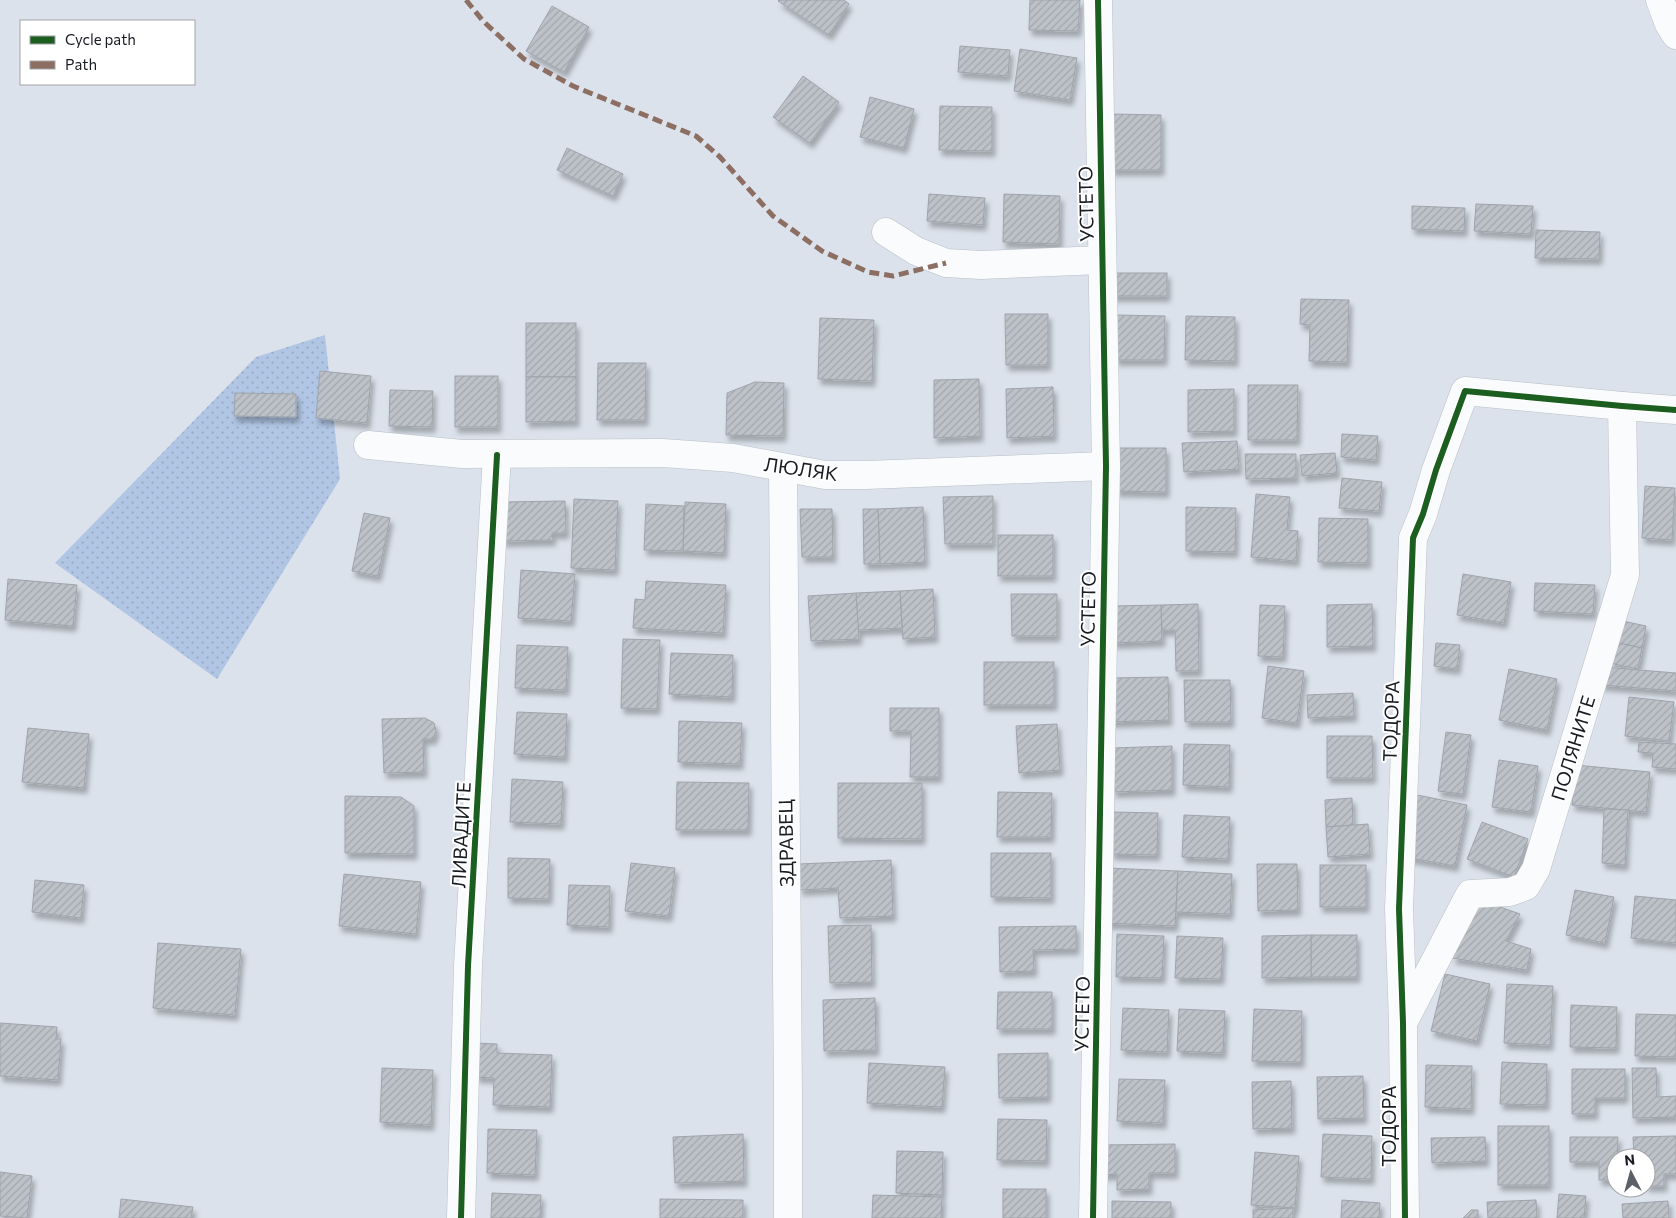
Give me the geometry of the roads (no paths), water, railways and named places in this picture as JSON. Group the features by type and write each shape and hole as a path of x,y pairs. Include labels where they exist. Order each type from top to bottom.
{"street":[{"name":"УСТЕТО","path":"1094,1218 1106,466 1098,0"},
{"path":"1660,0 1669,24 1676,35"},
{"path":"886,232 916,251 946,264 981,266 1102,260"},
{"name":"ТОДОРА","path":"1405,1218 1404,1023 1399,909 1412,538 1423,514 1436,470 1465,391 1622,406"},
{"path":"1622,406 1676,410"},
{"name":"ПОЛЯНИТЕ","path":"1404,1023 1470,894 1510,892 1526,886 1536,869 1625,575 1622,406"},
{"name":"ЛЮЛЯК","path":"368,445 462,454 497,455 663,453 733,458 826,475 1106,466"},
{"name":"ЛИВАДИТЕ","path":"461,1218 468,966 497,455"},
{"name":"ЗДРАВЕЦ","path":"783,468 788,1218"}]}
